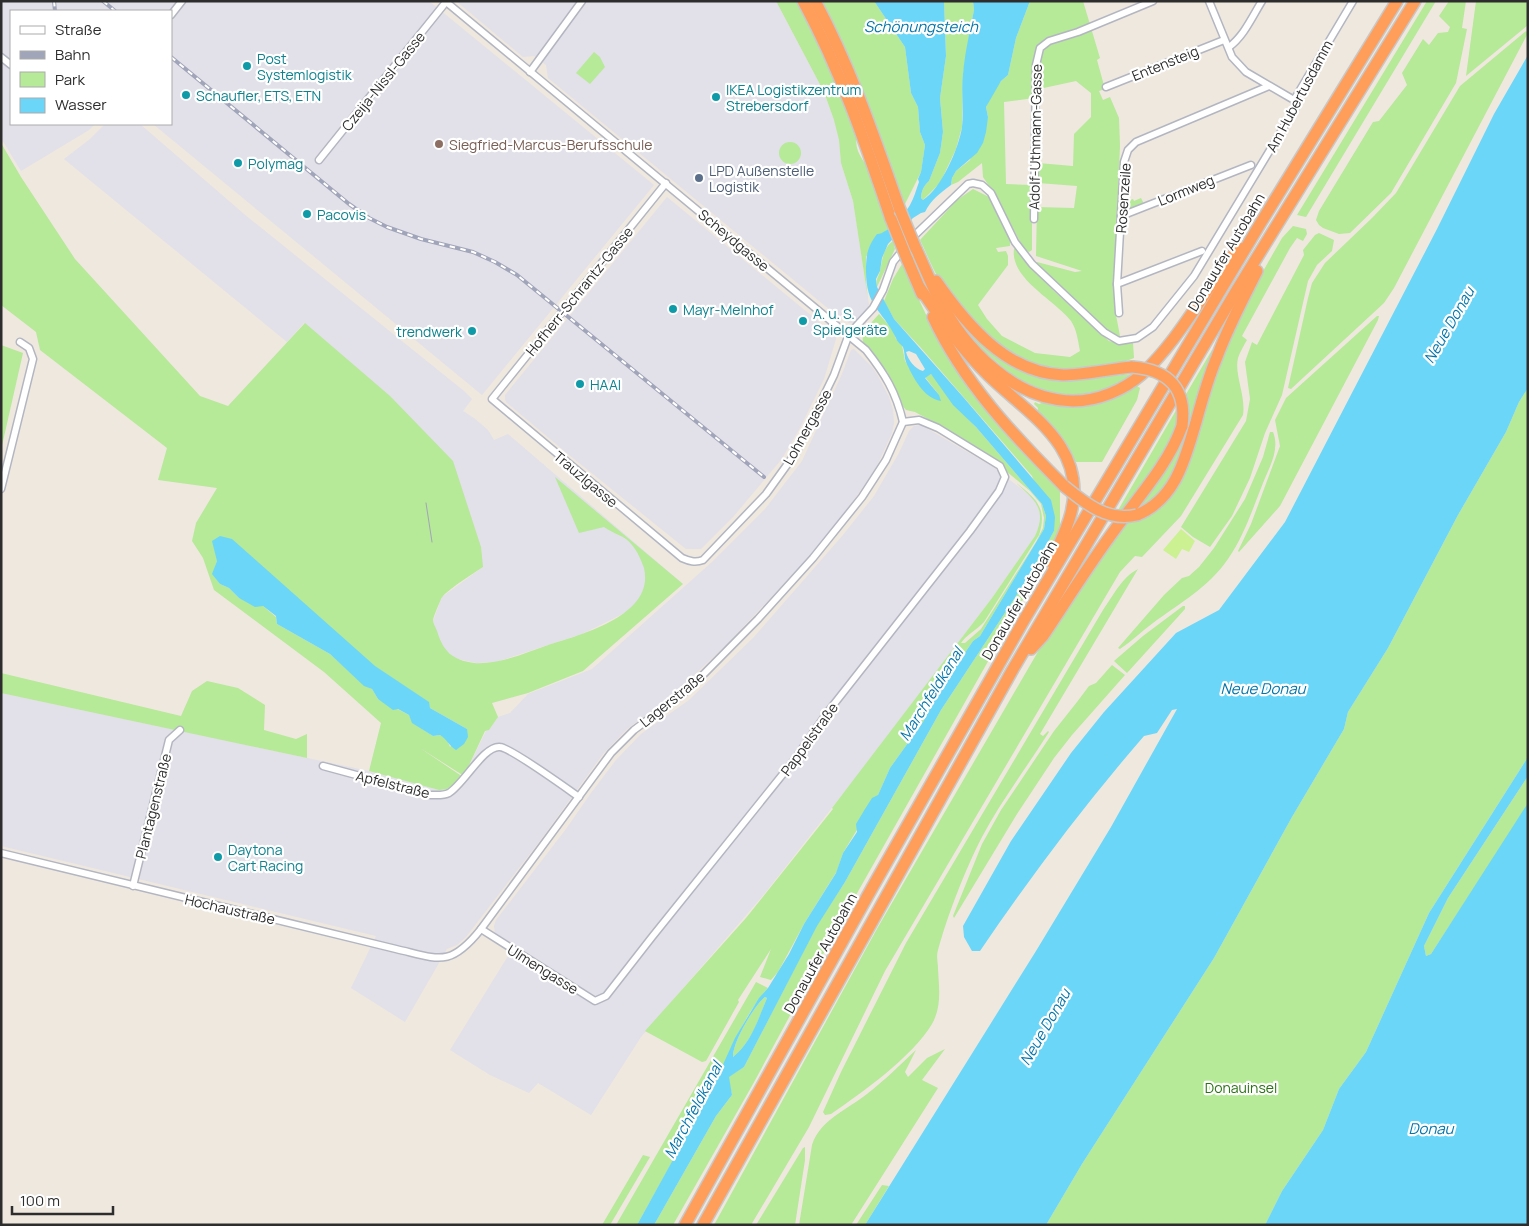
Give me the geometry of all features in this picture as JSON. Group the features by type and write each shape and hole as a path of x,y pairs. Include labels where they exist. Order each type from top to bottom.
{"highway":[{"path":"803,1 841,78 891,219 939,329 980,393 1016,438 1064,486 1087,505 1102,512 1123,517 1137,515 1157,503 1168,491 1186,457 1216,357 1269,245 1273,230"},
{"path":"815,1 856,87 900,210 932,285 948,314 978,352 1000,373 1020,388 1039,396 1057,400 1086,400 1122,388 1150,366 1175,336 1224,265 1260,224"},
{"name":"Donauufer Autobahn","path":"686,1225 872,888 1033,604 1260,224 1397,1"},
{"path":"703,1225 1014,669 1273,230 1415,1"},
{"path":"923,265 955,307 974,328 1001,352 1026,367 1044,373 1064,375 1132,368 1155,371 1165,377 1180,396 1183,410 1182,426 1174,445 1159,470 1115,530 1043,636 1014,669"},
{"path":"920,288 962,347 988,375 1052,434 1069,460 1074,485 1072,510 1033,604"}],"street":[{"path":"172,14 182,1"},
{"path":"530,72 582,1"},
{"name":"Adolf-Uthmann-Gasse","path":"1034,219 1038,54 1044,44 1152,1"},
{"path":"1208,1 1232,56 1246,72 1294,100"},
{"path":"1229,47 1242,34 1262,1"},
{"name":"Am Hubertusdamm","path":"849,334 865,319 873,308 883,290 893,262 915,235 964,187 974,183 982,185 991,193 1015,242 1032,264 1104,332 1119,341 1137,338 1154,327 1194,276 1296,107 1294,100 1353,1"},
{"name":"Scheydgasse","path":"445,2 849,334 866,350 883,372 896,398 902,422"},
{"name":"Czeija-Nissl-Gasse","path":"319,160 445,2"},
{"name":"Entensteig","path":"1106,87 1224,40"},
{"name":"Rosenzeile","path":"1119,313 1117,284 1124,162 1128,150 1132,146 1269,86"},
{"name":"Lormweg","path":"1121,216 1250,165"},
{"name":"Hofherr-Schrantz-Gasse","path":"492,399 666,183"},
{"path":"1117,284 1202,251"},
{"name":"Lohnergasse","path":"682,558 693,562 702,560 766,494 797,450 808,430 834,375 849,334"},
{"path":"1,489 33,359 29,348 20,342"},
{"name":"Trauzlgasse","path":"492,399 682,558"},
{"name":"Pappelstraße","path":"606,996 795,759 827,714 999,491 1005,477 1000,466 938,428 919,420 902,422"},
{"name":"Lagerstraße","path":"459,953 481,929 611,753 634,730 689,688 758,619 813,558 862,497 886,460 902,422"},
{"name":"Plantagenstraße","path":"133,886 169,740 180,730"},
{"name":"Apfelstraße","path":"323,766 430,795 441,795 449,793 463,782 491,748 500,747 514,754 579,797"},
{"name":"Hochaustraße","path":"1,853 438,958 459,953"},
{"name":"Ulmengasse","path":"481,929 595,1002 606,996"}],"shaded area":[{"path":"1,1 429,1 654,185 482,395 154,125 172,125 172,10 10,10 10,125 94,125 89,130 21,171 1,138"},
{"path":"456,1 776,1 824,92 834,120 839,140 841,163 853,201 869,305 860,319 849,323 836,315 548,78 546,65 534,56 523,57"},
{"path":"104,125 141,125 244,214 464,391 472,399 463,411 488,430 494,440 508,434 683,584 582,634 496,662 476,663 454,658 441,645 433,621 442,597 483,567 304,323 287,342 64,159 90,139"},
{"path":"667,197 835,335 836,339 824,379 800,428 781,460 733,517 701,549 686,549 568,454 506,402 505,399 505,395"},
{"path":"854,349 878,376 889,397 893,410 894,423 892,433 876,468 842,517 811,555 726,645 674,694 627,729 603,754 539,842 466,937 457,945 447,949 405,1022 351,988 376,936 1,846 1,693 369,771 439,790 464,776 486,731 489,730 498,717 510,713 528,694 592,669 712,562 765,509 802,461 851,350"},
{"path":"921,425 993,467 1036,500 1041,518 1040,526 992,598 765,893 641,1037 591,1115 538,1083 529,1093 490,1075 450,1050 513,948 495,934 494,926 496,920 566,829 591,793 616,760 641,734 689,700 753,638 843,535 874,496 899,453 909,431 914,426"}],"green space":[{"path":"776,1 798,1 838,83 857,136 858,152 872,175 889,228 879,235 866,257 868,299 853,201 841,163 839,140 834,120 824,92"},
{"path":"821,1 874,1 905,47 911,93 918,107 920,132 925,145 921,172 904,206 856,76"},
{"path":"944,1 973,1 974,10 963,74 962,127 956,149 940,183 923,200 921,198 922,191 929,181 940,153 943,132 940,98 946,56"},
{"path":"1030,1 1083,1 1100,58 1097,60 1105,89 1099,91 1103,100 1110,97 1119,118 1120,146 1114,285 1116,315 1120,336 1108,332 1037,266 1037,262 1075,272 1082,271 1036,256 1037,207 1074,208 1077,186 1038,183 1038,163 1073,166 1074,134 1091,117 1091,93 1076,81 1039,89 1034,98 1004,102 1006,184 1032,185 1032,250 1029,252 1024,249 997,198 983,177 982,163 958,182 951,185 956,171 970,160 988,117 986,107 994,90 1008,75 1016,38"},
{"path":"1427,1 1436,1 1306,217 1297,215"},
{"path":"1449,1 1466,1 1462,28 1467,29 1456,83 1391,193 1350,233 1339,234 1323,228 1316,220 1319,211 1373,122 1379,121 1407,85 1402,73 1423,39 1429,45 1438,33 1448,32 1450,27 1439,16"},
{"path":"1476,1 1528,1 1528,25 1466,76"},
{"path":"1526,31 1528,33 1394,288 1384,303 1291,389 1288,388 1312,283 1325,263 1396,193 1460,86"},
{"path":"594,52 600,57 605,67 590,84 576,73"},
{"path":"790,142 798,145 801,153 798,161 790,164 782,161 779,153 782,145"},
{"path":"1,143 75,259 200,396 228,406 305,323 390,396 453,461 481,547 483,567 448,591 441,599 433,620 442,644 454,657 466,662 484,663 513,657 597,628 614,620 628,610 639,598 644,584 644,568 634,548 626,539 604,527 579,533 555,477 683,584 583,671 528,693 492,703 498,717 489,730 485,731 464,776 420,748 463,777 447,789 439,790 369,771 381,723 324,672 214,590 203,558 192,541 196,523 217,488 158,480 167,448 40,350 36,332 1,305","holes":["217,561 428,702 430,708 467,729 450,747 447,739 440,735 433,736 413,723 409,715 378,699 372,689 364,685 330,654 277,624 276,617 263,606 239,598 229,588 220,584 213,574"]},
{"path":"973,189 989,197 1010,239 1010,246 996,248 998,252 1006,251 1008,265 978,305 1002,336 1035,353 1070,357 1080,351 1076,332 1071,321 1035,288 1019,270 1015,260 1014,249 1017,249 1054,291 1109,341 1122,344 1133,343 1134,358 1114,364 1079,369 1043,367 1024,360 1011,352 972,319 942,284 920,240 957,200"},
{"path":"1126,192 1128,192 1130,200 1133,199 1134,201 1141,198 1144,204 1129,210 1125,202"},
{"path":"1293,226 1306,229 1307,234 1303,241 1297,238 1290,248 1242,336 1247,340 1237,364 1243,400 1243,415 1181,516 1142,557 1135,556 1120,572 885,971 809,1127 751,1225 714,1225 878,927 1043,643 1124,523 1146,516 1163,505 1176,489 1186,471 1210,388 1231,332 1282,238"},
{"path":"1319,233 1334,240 1332,251 1317,265 1308,281 1282,395 1265,433 1250,478 1232,516 1210,547 1181,527 1246,421 1250,399 1245,362 1252,342 1257,345 1304,255 1303,250 1315,235"},
{"path":"893,241 895,249 877,287 884,255 887,247"},
{"path":"902,264 930,323 962,375 997,422 1060,491 1060,534 834,934 753,1084 673,1225 654,1225 716,1116 732,1095 728,1077 744,1067 817,925 845,882 941,710 1020,590 1054,531 1032,476 894,319 884,301 893,279"},
{"path":"949,309 1025,371 1087,378 1134,374 1104,390 1076,395 1050,393 1014,377 975,343"},
{"path":"879,314 893,330 896,339 902,345 905,361 909,367 939,395 925,377 931,374 934,377 1042,504 1046,516 1044,529 980,636 973,641 939,691 923,722 890,768 878,795 843,853 837,871 804,924 778,972 771,980 760,977 771,949 738,1000 739,1002 706,1061 702,1062 645,1031 746,918 833,809 992,598 1035,536 1040,519 1037,505 1015,482 1034,498 1041,510 1042,517 1039,535 984,622 961,643 965,643 981,629 1036,542 1043,528 1044,518 1041,504 1030,491 982,451 915,412 906,410 900,403 888,373 863,342 862,333"},
{"path":"1379,316 1378,320 1280,506 1239,552 1280,446 1275,420 1286,398"},
{"path":"1,345 23,353 1,450"},
{"path":"1212,350 1215,352 1174,475 1152,502 1136,510 1172,458 1185,396"},
{"path":"1137,386 1140,388 1137,400 1102,462 1076,462 1057,432 1037,413 1038,408 1034,404 1035,402 1070,407 1086,406 1131,390"},
{"name":"Donauinsel","path":"1528,388 1528,757 1429,913 1366,1052 1339,1089 1323,1130 1282,1191 1265,1225 1046,1225 1082,1164 1214,958 1292,817 1344,729 1348,712 1388,648"},
{"path":"1178,407 1177,426 1159,463 1122,512 1117,512"},
{"path":"1270,432 1273,432 1275,438 1273,458 1252,512 1228,559 1212,578 1194,594 1120,649 1118,648 1164,595 1182,578 1189,576 1199,567 1214,548 1245,499 1263,457"},
{"path":"1181,529 1195,541 1189,552 1182,549 1176,559 1163,550"},
{"path":"1138,569 1040,734 1043,736 1049,732 997,810 969,864 937,952 939,997 932,1024 912,1049 886,1073 831,1114 825,1115 823,1112 841,1072 906,943 1103,610 1127,577"},
{"path":"1185,606 1185,609 1127,673 1114,661 1143,636"},
{"path":"1112,665 1125,675 1054,758 1017,814 954,918 953,916 982,844 1001,810 1054,731 1089,686 1096,683"},
{"path":"1,673 181,716 192,691 207,681 238,688 265,705 264,730 296,739 307,734 307,758 1,693"},
{"path":"1528,776 1528,803 1523,813 1431,954 1426,956 1424,946 1448,898"},
{"path":"756,982 768,988 750,1012 711,1091 637,1225 616,1225"},
{"path":"765,997 767,998 750,1038 733,1057 736,1043 744,1025"},
{"path":"945,1049 922,1080 938,1088 851,1225 799,1225 812,1145 821,1129 835,1116 874,1089 916,1050 905,1072 908,1077 927,1058"},
{"path":"805,1147 805,1160 795,1225 756,1225 803,1148"},
{"path":"643,1155 650,1157 610,1225 602,1225"},
{"path":"882,1185 889,1186 865,1225 856,1225"}],"water":[{"name":"Schönungsteich","path":"874,1 944,1 946,56 940,98 943,132 940,153 929,181 922,191 921,198 923,200 930,195 942,178 960,136 963,121 963,74 974,10 973,1 1030,1 1016,38 1008,75 1001,81 986,107 988,117 983,143 977,153 956,171 951,185 936,197 925,212 913,218 888,244 876,279 877,287 894,319 1051,500 1055,517 1054,531 1020,590 941,710 845,882 817,926 744,1067 729,1077 732,1095 716,1116 654,1225 637,1225 712,1089 735,1038 789,954 804,924 836,873 843,853 857,832 856,824 872,798 878,795 890,768 923,722 939,691 973,641 980,636 1044,529 1046,516 1042,504 976,427 953,405 931,374 925,378 939,395 941,401 929,396 919,386 906,362 903,347 897,341 875,306 868,291 866,266 870,246 877,234 890,228 908,209 915,194 921,172 925,145 920,132 918,107 911,93 905,47","holes":["909,351 916,354 925,369 923,371 910,361 906,352","765,997 767,998 754,1030 740,1051 733,1057 736,1043 744,1025"]},
{"name":"Neue Donau","path":"1528,55 1528,388 1388,648 1348,712 1344,729 1292,817 1214,958 1082,1164 1046,1225 865,1225 1111,827 1177,709 1172,710 1157,733 1144,736 1059,841 980,951 972,951 964,937 963,926 1011,841 1071,753 1104,712 1176,633 1219,610 1285,522 1437,229 1494,114"},
{"path":"220,536 232,539 375,666 429,702 430,708 467,729 468,737 464,744 456,750 440,735 433,736 412,723 409,715 398,709 393,710 378,699 372,689 364,686 330,654 277,624 276,616 263,606 255,607 239,598 229,588 220,584 212,574 217,561 212,541"},
{"name":"Donau","path":"1528,757 1528,776 1448,898 1424,946 1426,956 1431,954 1528,803 1528,1225 1265,1225 1282,1191 1323,1130 1339,1089 1366,1052 1429,913"}],"tram line":[{"path":"426,503 432,542"}],"railway":[{"path":"54,1 55,10"},
{"path":"103,1 114,10"},
{"path":"172,58 349,204 369,218 387,227 421,239 473,252 517,275 764,477"}],"place":[{"name":"Post Systemlogistik","path":"247,66"},
{"name":"Schaufler, ETS, ETN","path":"186,95"},
{"name":"IKEA Logistikzentrum Strebersdorf","path":"716,97"},
{"name":"Siegfried-Marcus-Berufsschule","path":"439,144"},
{"name":"Polymag","path":"238,163"},
{"name":"LPD Außenstelle Logistik","path":"699,178"},
{"name":"Pacovis","path":"307,214"},
{"name":"Mayr-Melnhof","path":"673,309"},
{"name":"A. u. S. Spielgeräte","path":"803,321"},
{"name":"trendwerk","path":"472,331"},
{"name":"HAAI","path":"580,384"},
{"name":"Daytona Cart Racing","path":"218,857"}],"water label":[{"name":"Marchfeldkanal","path":"931,694"},
{"name":"Marchfeldkanal","path":"693,1110"}]}
